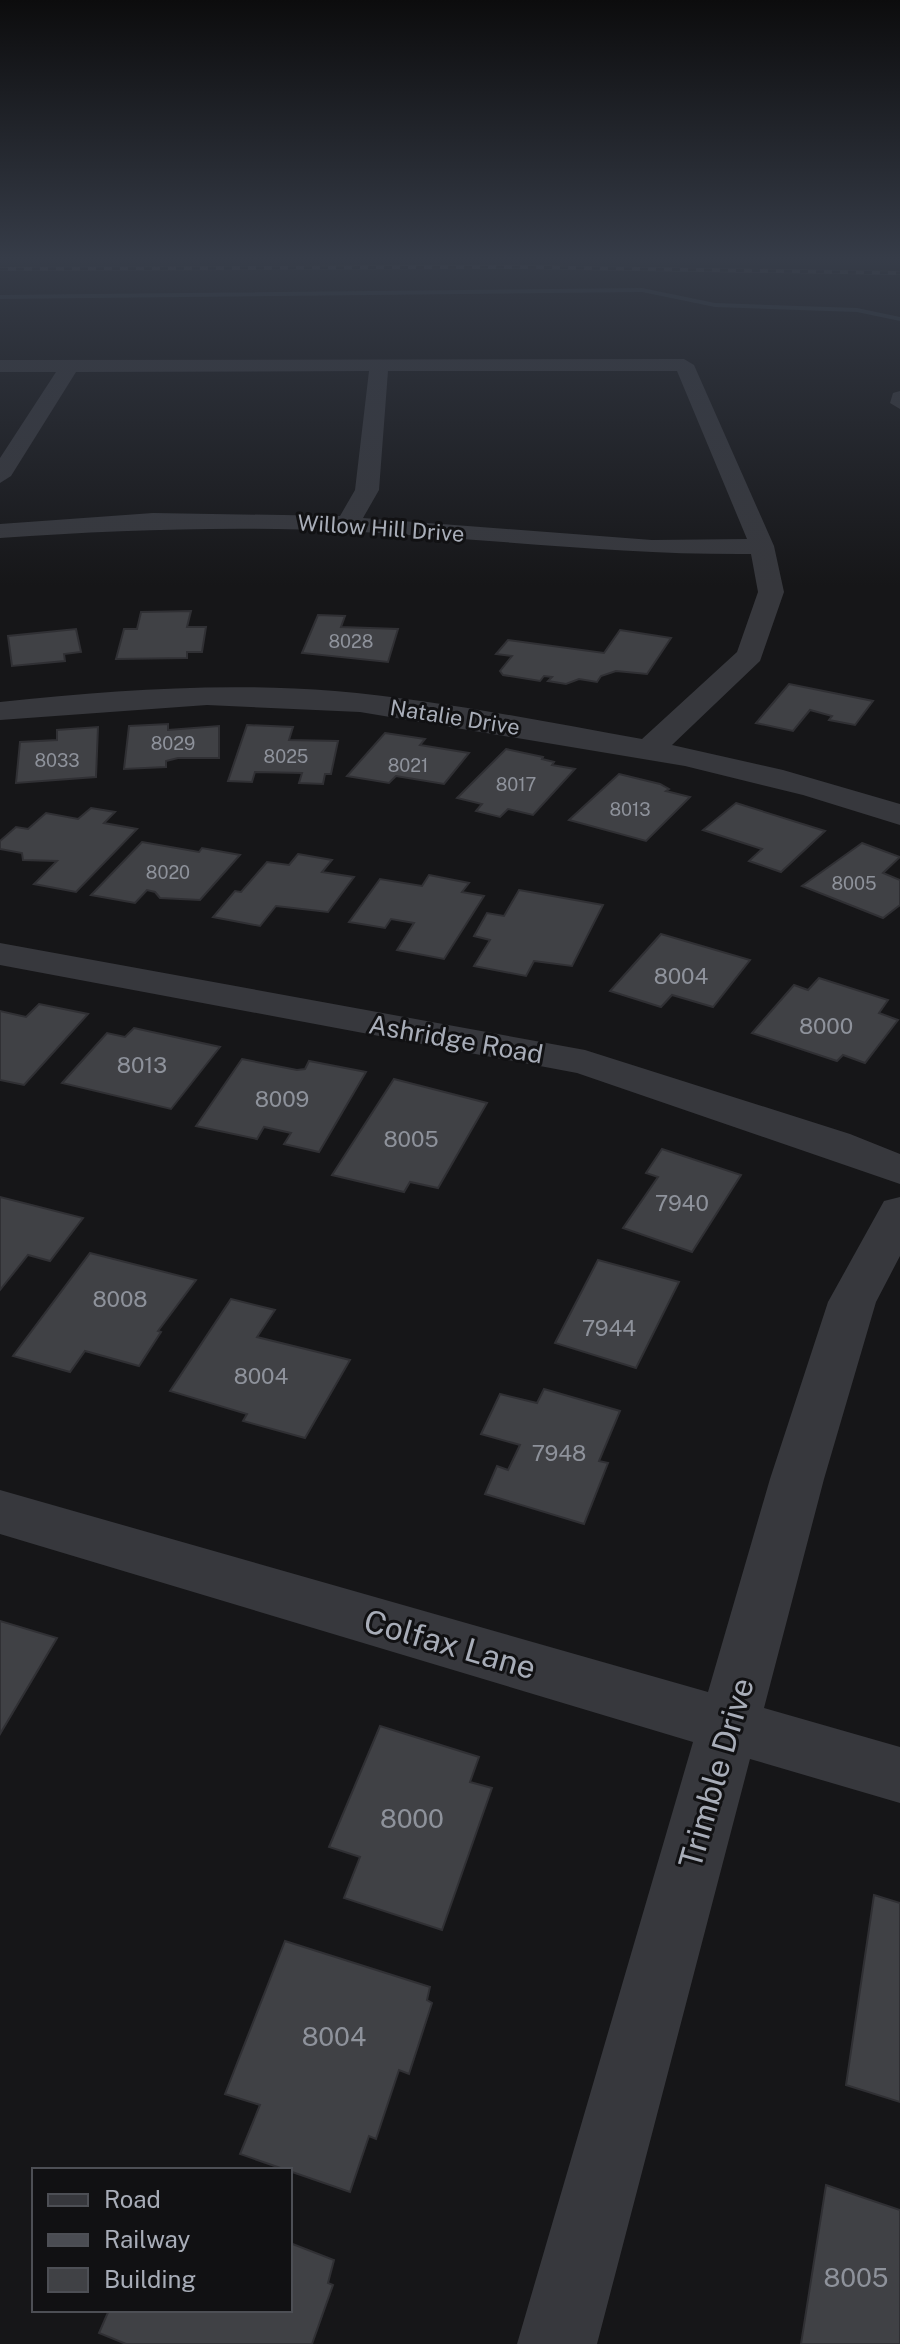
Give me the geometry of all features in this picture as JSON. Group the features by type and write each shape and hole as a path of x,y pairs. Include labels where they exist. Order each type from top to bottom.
{"street":[{"path":"0,476 68,367"},
{"path":"348,524 367,490 379,367"},
{"path":"650,749 750,655 771,592 762,546 685,367"},
{"name":"Willow Hill Drive","path":"0,531 153,520 348,524 652,547 762,546"},
{"name":"Natalie Drive","path":"0,711 48,705 219,697 331,700 407,709 650,749 775,777 900,815"},
{"name":"Ashridge Road","path":"0,954 585,1062 821,1139 900,1170"},
{"name":"Trimble Drive","path":"557,2344 797,1479 852,1302 900,1212"},
{"name":"Colfax Lane","path":"0,1512 900,1775"}],"building":[{"path":"191,611 187,627 206,627 202,652 187,652 187,658 116,659 124,629 137,629 141,612"},
{"path":"318,615 345,616 341,627 398,629 388,662 302,653"},
{"path":"76,629 81,652 64,654 65,661 12,666 8,636"},
{"path":"620,630 671,638 647,674 616,671 601,676 597,682 579,679 566,684 548,681 552,677 544,676 540,681 503,675 500,671 512,656 496,654 508,640 604,653"},
{"path":"789,684 873,701 855,725 829,720 832,716 810,710 793,731 756,723"},
{"path":"168,724 168,730 219,726 219,758 178,758 166,761 166,767 124,769 129,726"},
{"path":"247,725 293,727 289,740 338,741 331,774 325,774 323,784 299,783 302,773 255,772 252,782 228,781"},
{"path":"98,727 96,777 16,783 20,742 57,740 57,730"},
{"path":"385,733 425,739 420,745 469,753 444,784 396,776 389,783 347,776"},
{"path":"506,749 543,757 554,762 552,765 575,769 533,815 508,809 500,817 476,811 482,804 457,798"},
{"path":"619,774 660,784 669,789 666,791 690,797 646,841 569,820"},
{"path":"736,803 825,831 781,872 749,861 762,849 703,830"},
{"path":"91,808 115,812 104,823 137,829 76,892 34,884 57,861 23,860 22,853 0,849 0,841 16,827 28,829 46,813 78,819"},
{"path":"142,842 199,852 202,848 240,855 200,900 160,898 155,892 147,890 135,903 91,895"},
{"path":"862,843 900,857 883,873 900,880 900,905 883,918 802,886"},
{"path":"298,854 332,860 322,872 354,877 328,912 276,906 260,926 213,917 235,891 241,892 267,862 289,865"},
{"path":"429,875 469,883 462,892 484,896 444,959 397,950 414,923 391,919 385,928 349,922 380,879 422,886"},
{"path":"519,890 603,905 572,966 534,961 526,976 474,966 490,940 474,936 487,913 504,916"},
{"path":"661,934 750,960 713,1007 672,995 661,1007 610,991"},
{"path":"819,978 888,1000 879,1013 898,1020 865,1063 843,1055 837,1061 752,1033 794,985 808,990"},
{"path":"39,1004 88,1014 24,1085 0,1080 0,1011 26,1017"},
{"path":"134,1028 220,1047 171,1109 62,1083 107,1033 125,1037"},
{"path":"242,1059 297,1070 305,1069 309,1061 366,1072 319,1152 284,1144 291,1133 264,1127 257,1139 196,1126"},
{"path":"394,1079 487,1103 438,1188 410,1182 404,1192 332,1175"},
{"path":"662,1149 741,1175 692,1252 623,1228 658,1177 646,1173"},
{"path":"0,1197 83,1218 50,1261 28,1255 0,1290"},
{"path":"90,1253 196,1280 158,1331 161,1332 139,1366 85,1351 70,1372 13,1356"},
{"path":"598,1260 679,1282 636,1368 555,1343"},
{"path":"231,1299 275,1310 257,1337 350,1360 305,1438 243,1421 247,1414 170,1391"},
{"path":"544,1389 620,1411 599,1461 608,1463 584,1524 485,1494 497,1466 508,1470 520,1445 481,1434 500,1394 537,1403"},
{"path":"0,1621 57,1638 0,1734"},
{"path":"380,1726 479,1757 470,1782 492,1788 442,1930 344,1898 360,1857 329,1847"},
{"path":"874,1895 900,1903 900,2102 846,2085"},
{"path":"285,1941 430,1987 427,2000 432,2003 409,2074 399,2070 376,2139 369,2136 350,2192 292,2172 292,2168 281,2168 240,2154 260,2105 225,2094"},
{"path":"826,2185 900,2210 900,2344 801,2344"},
{"path":"292,2244 334,2260 328,2283 333,2285 312,2344 126,2344 99,2333 108,2312 292,2312"}]}
